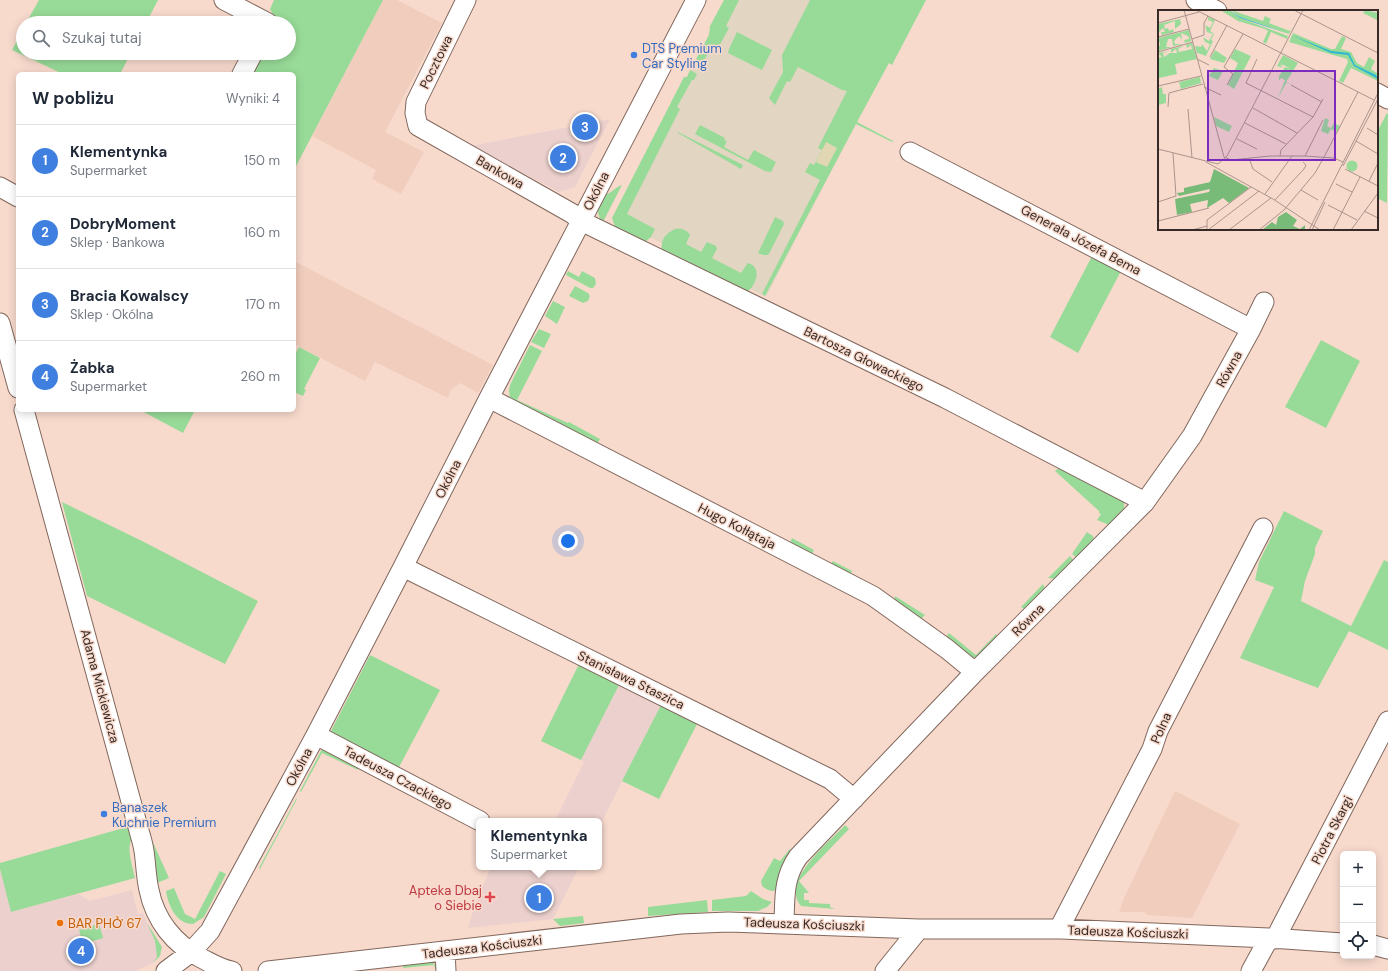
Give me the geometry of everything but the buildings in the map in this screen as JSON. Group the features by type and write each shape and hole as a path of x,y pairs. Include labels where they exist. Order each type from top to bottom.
{"street":[{"path":"224,0 255,16"},
{"name":"Pocztowa","path":"418,126 415,113 416,102 466,0"},
{"name":"Okólna","path":"190,953 210,931 316,735 696,0"},
{"path":"1196,0 1215,10"},
{"path":"243,72 249,60"},
{"path":"1378,94 1388,99"},
{"name":"Bankowa","path":"418,126 564,209 581,221"},
{"name":"Generała Józefa Bema","path":"910,152 1251,329"},
{"path":"0,187 16,195"},
{"name":"Bartosza Głowackiego","path":"581,221 945,398 1144,502"},
{"name":"Równa","path":"784,923 787,879 792,866 798,857 975,672 1144,502 1192,436 1251,329 1264,302"},
{"path":"0,323 16,381"},
{"name":"Hugo Kołłątaja","path":"489,398 873,596 947,649 975,672"},
{"name":"Adama Mickiewicza","path":"25,412 144,850 152,903 163,926 190,953"},
{"name":"Polna","path":"1061,929 1062,923 1152,749 1158,731 1263,528"},
{"name":"Stanisława Staszica","path":"403,567 830,778 854,799"},
{"name":"Piotra Skargi","path":"1251,971 1272,938 1388,722"},
{"name":"Tadeusza Czackiego","path":"316,735 476,819"},
{"name":"Tadeusza Kościuszki","path":"268,971 681,924 728,922 919,929 1061,929 1272,938 1340,943"},
{"path":"885,971 919,929"},
{"path":"1376,946 1388,949"},
{"path":"445,951 446,971"},
{"path":"166,969 190,953 214,966 232,971"}],"shaded area":[{"path":"383,0 397,0 442,23 385,132 424,152 401,194 372,179 376,170 312,136"},
{"path":"727,0 920,0 766,297 613,218"},
{"path":"610,119 575,187 559,192 471,146"},
{"path":"296,262 493,365 478,393 460,383 451,390 448,398 375,362 365,381 296,345"},
{"path":"619,685 661,705 602,821 602,818 556,818 584,762 581,760"},
{"path":"1175,791 1240,824 1192,918 1147,915 1145,912 1119,912 1124,898"},
{"path":"0,869 12,912 78,894 90,901 132,890 138,914 143,913 155,941 157,957 153,963 135,971 0,971"},
{"path":"490,870 578,870 553,919 468,928 476,902"}],"green space":[{"path":"39,0 158,0 150,16 30,16"},
{"path":"274,0 383,0 296,166 296,72 247,72 253,60 296,60 296,16 274,16 270,9"},
{"path":"724,0 739,0 726,26 729,28 718,48 712,46 701,66 694,63 709,35 710,26"},
{"path":"810,0 926,0 892,65 889,63 857,122 893,142 856,124 765,296 762,294 820,180 805,172 810,163 814,165 822,150 818,148 847,91 842,90 798,67 790,82 787,81 775,105 769,98 783,72 782,55"},
{"path":"737,32 772,50 762,70 728,53"},
{"path":"16,42 16,52 12,50"},
{"path":"33,60 127,60 121,72 59,72"},
{"path":"690,70 697,74 677,107 680,109 627,214 655,229 651,237 644,243 616,230 612,218 684,77 687,77"},
{"path":"1387,113 1387,203 1378,198 1378,130"},
{"path":"700,125 725,138 724,140 727,141 724,147 748,160 754,150 776,162 771,172 765,171 695,134"},
{"path":"678,133 743,165 741,169"},
{"path":"622,185 603,222 600,219 598,212 602,198 604,195"},
{"path":"775,217 783,221 784,224 768,255 763,255 758,253"},
{"path":"675,229 687,231 690,235 686,244 701,252 707,242 716,246 717,249 712,258 741,273 748,263 753,265 757,272 755,281 750,290 746,293 662,253 662,242 668,233"},
{"path":"1092,256 1121,271 1078,353 1050,337"},
{"path":"568,271 579,277 582,271 595,278 596,284 593,288 590,288 566,275"},
{"path":"575,286 588,293 590,296 588,301 583,303 569,296"},
{"path":"553,301 565,307 557,324 545,316"},
{"path":"539,329 551,334 544,348 531,342"},
{"path":"1321,340 1360,361 1326,428 1285,407"},
{"path":"530,345 542,351 517,400 568,423 569,422 600,439 597,444 510,401 510,385"},
{"path":"299,347 320,358 304,389 306,390 303,396 296,393 296,352"},
{"path":"144,412 194,412 183,433"},
{"path":"1060,467 1124,501 1124,508 1109,525 1097,520 1101,514 1099,511 1055,471"},
{"path":"62,502 142,541 258,601 225,664 87,596"},
{"path":"1284,511 1323,531 1315,548 1315,554 1305,581 1301,601 1351,626 1384,560 1388,562 1388,650 1349,631 1318,688 1240,658 1274,587 1255,580 1259,562"},
{"path":"1087,532 1093,536 1094,540 1077,558 1072,554"},
{"path":"792,538 814,550 812,554 790,543"},
{"path":"1070,556 1074,561 1056,579 1048,578"},
{"path":"833,561 852,571 851,574 847,575 830,565"},
{"path":"1043,584 1046,591 1027,611 1021,607"},
{"path":"895,596 925,615 922,618 919,618 894,602"},
{"path":"949,633 976,655 996,634 998,636 979,657 971,658 945,638"},
{"path":"370,655 440,690 398,769 330,733"},
{"path":"579,664 619,685 581,760 541,741"},
{"path":"661,705 698,722 659,799 622,781"},
{"path":"127,747 137,785 134,783 146,827 169,878 157,883 154,879 151,843 145,829 133,783"},
{"path":"322,749 356,764 358,770 322,753 301,792 300,791"},
{"path":"297,799 260,869 259,868"},
{"path":"130,824 133,838 130,846 131,863 135,878 11,912 0,869 0,863 128,827"},
{"path":"845,825 849,829 799,881 809,893 804,893 804,900 809,900 809,903 830,904 830,907 835,909 801,906 796,896 797,885 801,874 818,852"},
{"path":"790,849 792,851 779,889 772,891 768,890 762,886 761,881 774,858 780,861"},
{"path":"220,871 226,874 204,917 193,924 182,921 171,908 166,891 174,888 185,914 195,919"},
{"path":"751,891 763,899 772,902 767,907 758,911 712,911 712,900 746,896"},
{"path":"707,900 708,912 648,916 648,907"},
{"path":"583,916 584,923 560,926 553,919"},
{"path":"147,923 162,947 160,956 153,963 157,957 155,941"},
{"path":"99,924 103,938 83,944 79,930"},
{"path":"430,961 437,966 439,971 436,971 434,965 403,968 404,964"}],"sand":[{"path":"826,142 837,148 827,167 816,162"}],"place":[{"name":"DTS Premium Car Styling","path":"634,55"},
{"name":"Bracia Kowalscy","path":"585,127"},
{"name":"DobryMoment","path":"563,158"},
{"name":"Banaszek Kuchnie Premium","path":"104,814"},
{"name":"Apteka Dbaj o Siebie","path":"490,897"},
{"name":"Klementynka","path":"539,898"},
{"name":"BAR PHỞ 67","path":"60,923"},
{"name":"Żabka","path":"81,951"}]}
